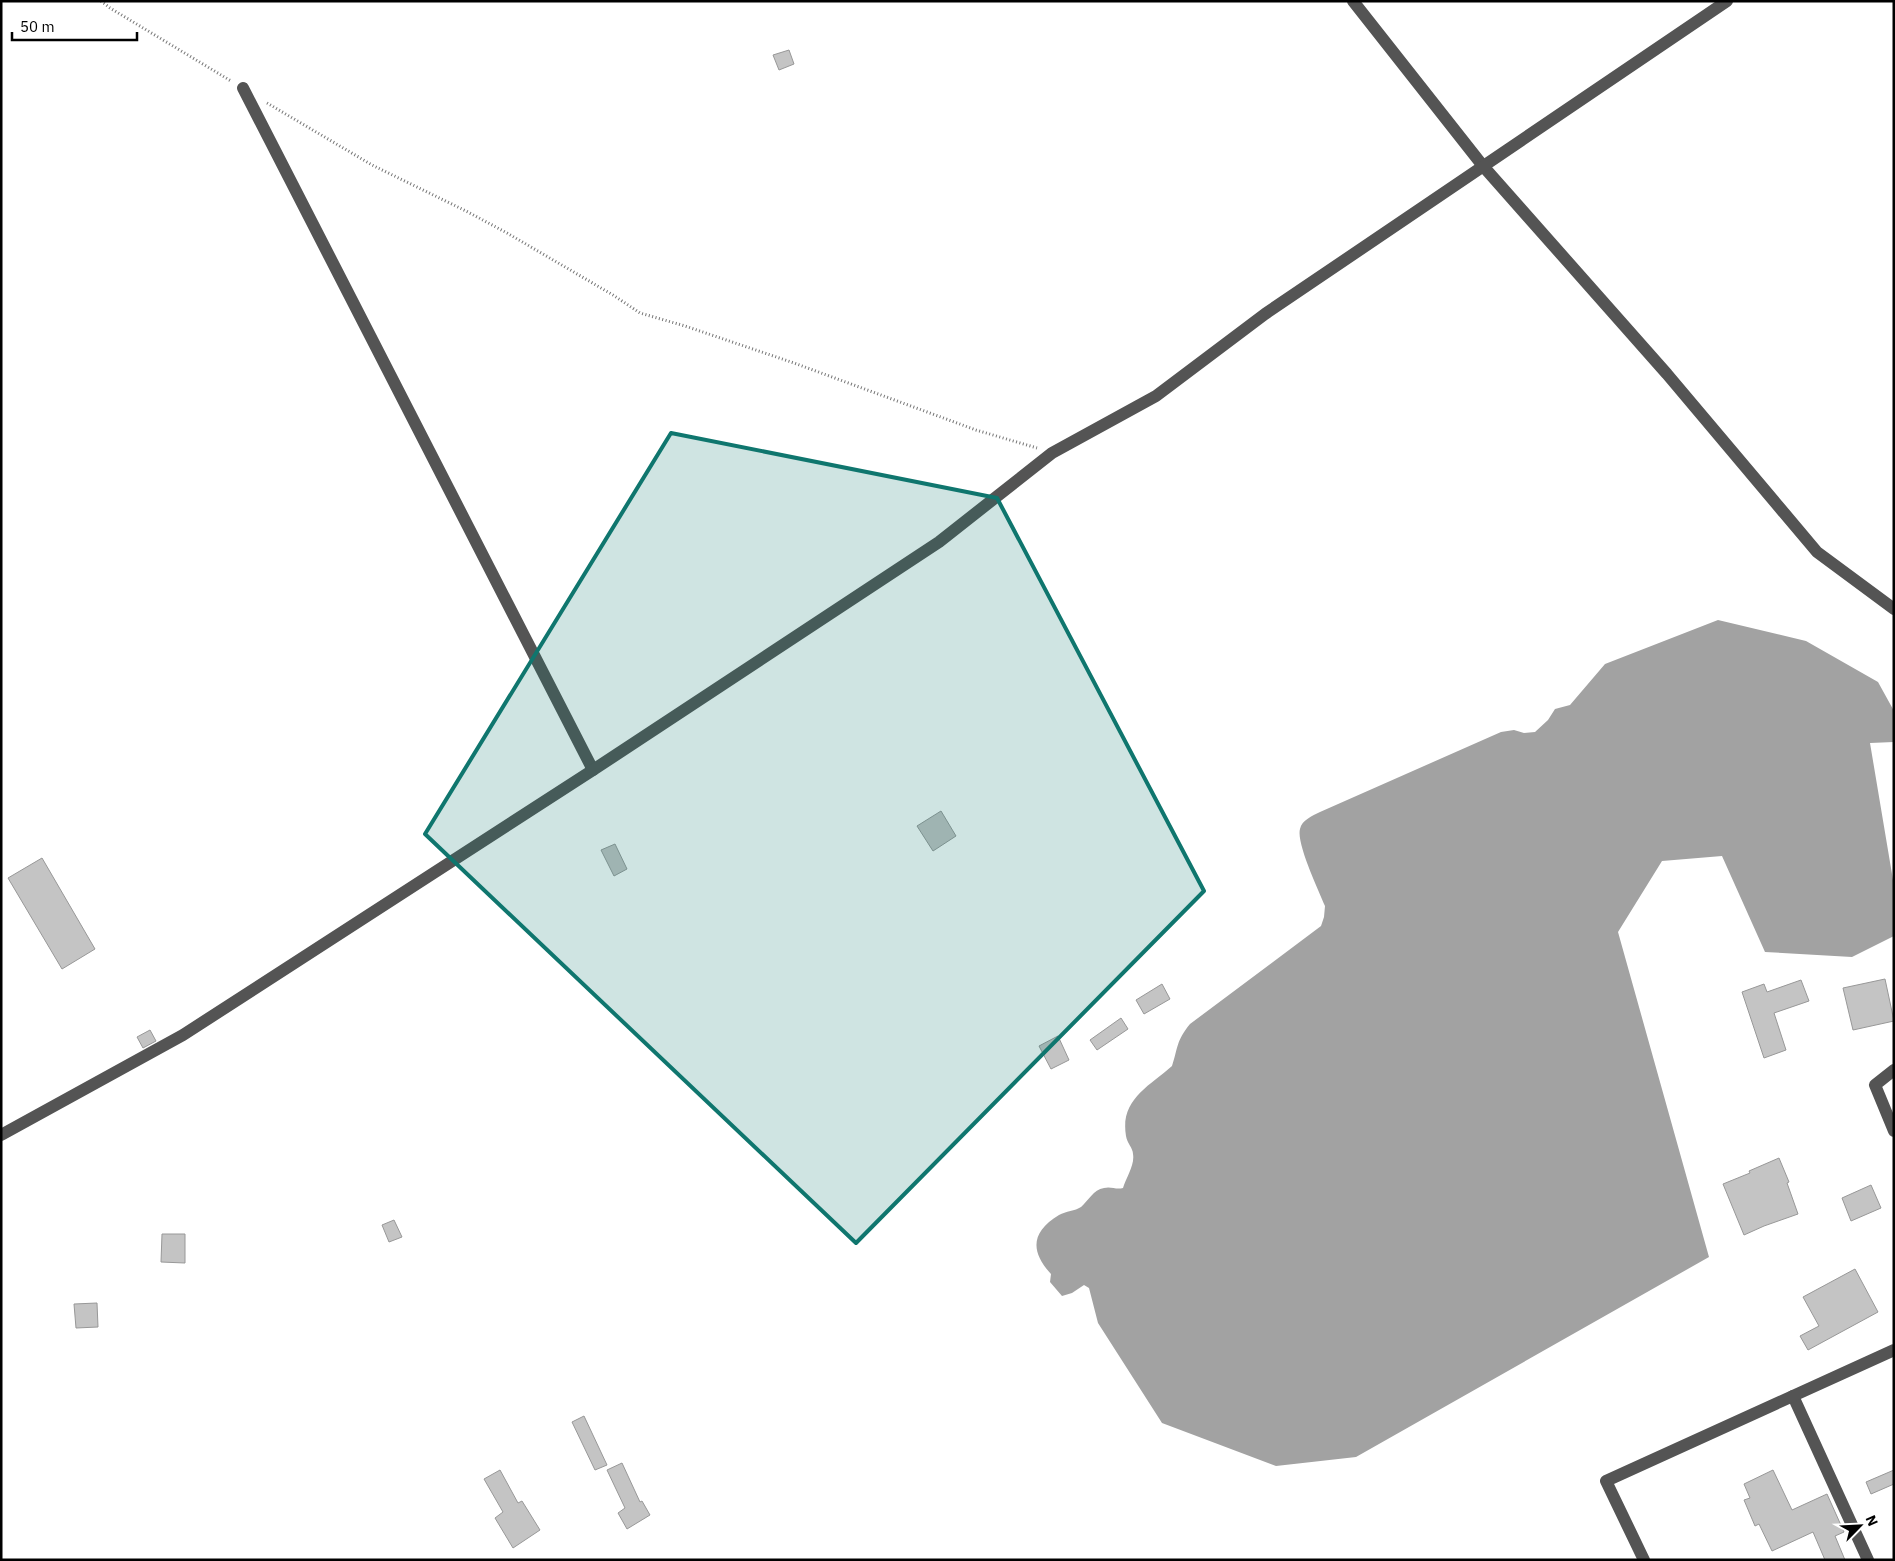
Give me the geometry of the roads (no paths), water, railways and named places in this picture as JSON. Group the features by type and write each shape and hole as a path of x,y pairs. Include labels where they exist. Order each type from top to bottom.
{"street":[{"path":"1353,1 1483,166 1667,374 1817,552 1894,609"},
{"path":"1,1135 183,1035 593,770 939,542 1052,452 1156,396 1265,314 1727,1"},
{"path":"243,88 593,770"},
{"path":"1894,1070 1875,1085 1894,1131"},
{"path":"1644,1560 1606,1481 1894,1350"},
{"path":"1793,1396 1868,1560"}]}
